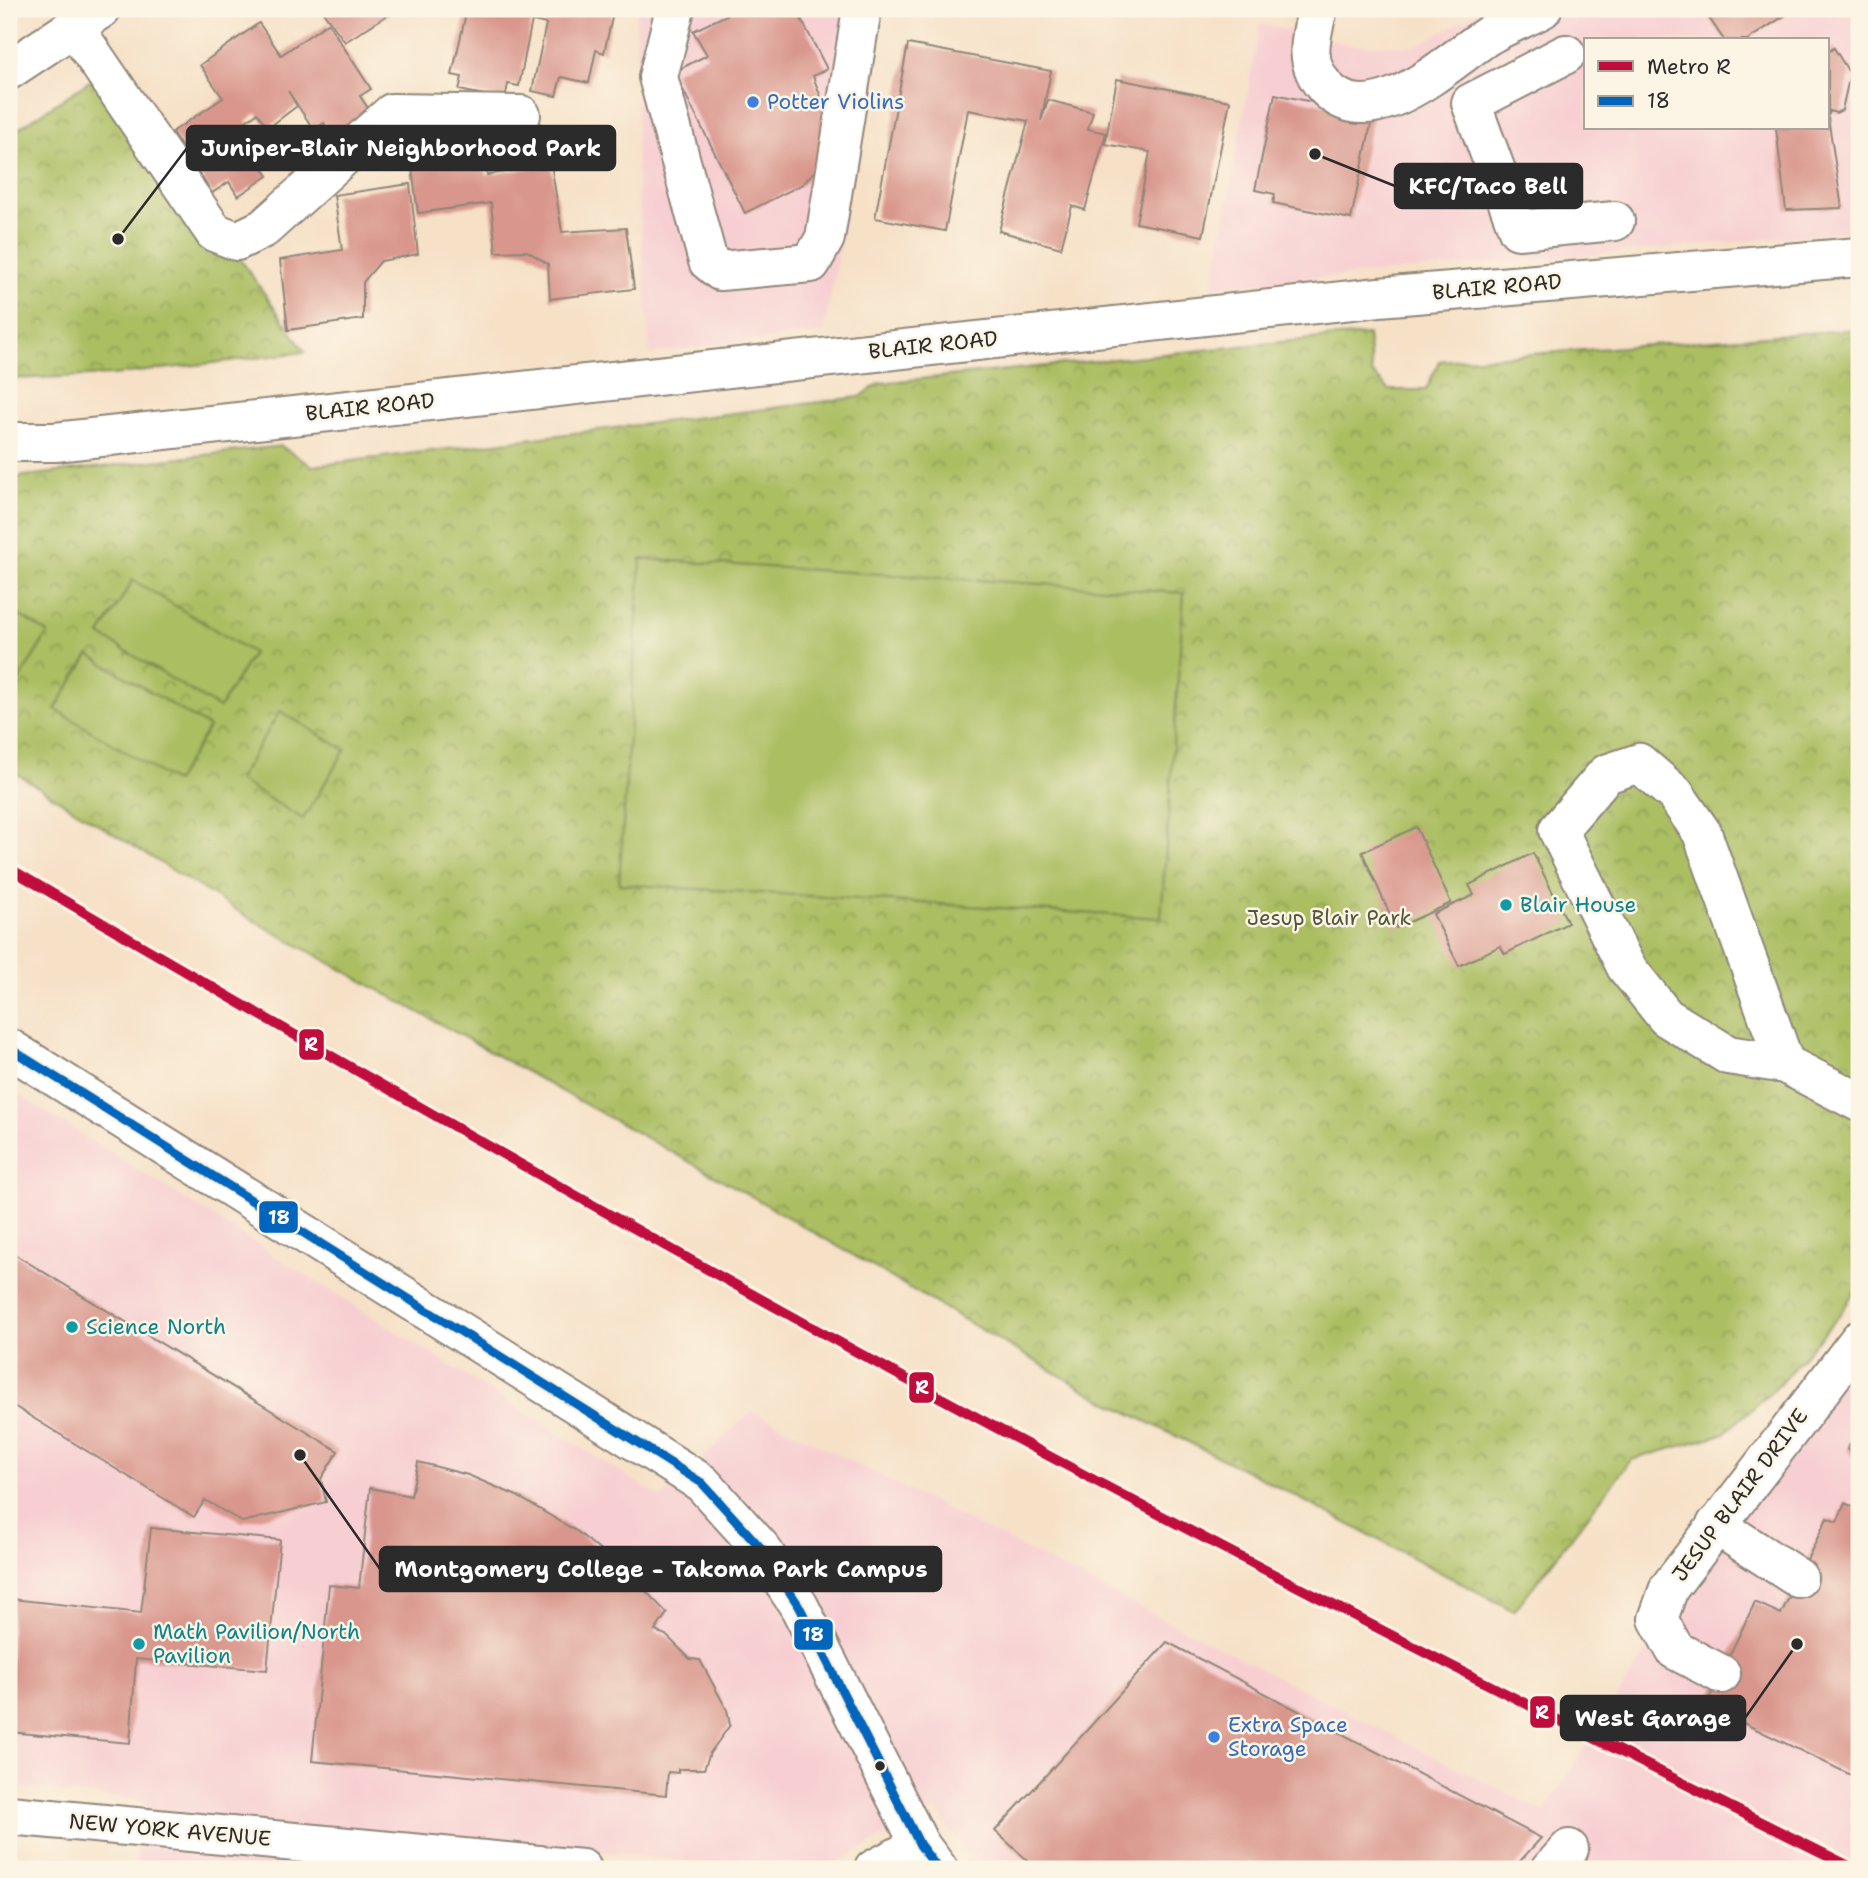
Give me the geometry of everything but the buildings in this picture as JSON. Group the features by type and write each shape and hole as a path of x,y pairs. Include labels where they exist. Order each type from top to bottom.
{"street":[{"path":"675,9 658,77 708,261 720,271 811,263 825,238 862,9"},
{"path":"1318,9 1309,44 1315,77 1335,97 1368,105 1398,96 1489,35 1542,9"},
{"path":"9,70 88,18 214,232 237,241 264,228 393,113 521,115"},
{"path":"1566,54 1471,103 1518,230 1615,220"},
{"name":"BLAIR ROAD","path":"9,442 68,441 1379,297 1859,257"},
{"path":"1784,1064 1702,833 1675,794 1639,763 1606,774 1558,830 1626,967 1666,1017 1728,1055 1784,1064 1859,1102"},
{"path":"9,1048 702,1483 760,1547 799,1606 929,1857 874,1869"},
{"name":"JESUP BLAIR DRIVE","path":"1721,1674 1675,1650 1658,1619 1669,1588 1859,1340"},
{"path":"1716,1525 1798,1578"},
{"name":"NEW YORK AVENUE","path":"9,1815 582,1869"}],"shaded area":[{"path":"636,9 883,9 824,332 650,353 637,178"},
{"path":"1483,9 1859,9 1859,231 1212,287 1260,24 1352,45 1416,46"},
{"path":"9,1089 661,1498 752,1411 1544,1812 1859,1319 1859,1869 978,1869 935,1810 825,1868 813,1869 766,1869 549,1846 550,1869 135,1869 145,1801 9,1786"}],"green space":[{"path":"108,69 305,352 113,375 9,379 9,135"},
{"name":"Jesup Blair Park","path":"1859,329 1859,1286 1838,1317 1779,1385 1723,1434 1631,1460 1514,1611 1255,1475 1099,1398 751,1196 254,921 9,769 9,478 281,446 312,466 860,397 880,383 1321,338 1368,335 1372,373 1389,390 1426,390 1439,361"},
{"path":"641,559 1184,593 1161,918 619,884"},
{"path":"133,580 253,653 219,708 100,635"},
{"path":"9,609 48,633 9,696"},
{"path":"89,655 209,727 175,782 55,709"},
{"path":"280,711 345,750 303,819 238,780"}],"metro line":[{"name":"R","path":"9,868 461,1130 917,1385 1384,1631 1855,1869"}],"transit line":[{"name":"18","path":"9,1048 702,1483 760,1547 799,1606 920,1845 938,1869"}],"place":[{"name":"Potter Violins","path":"753,102"},
{"name":"KFC/Taco Bell","path":"1315,154"},
{"name":"Juniper-Blair Neighborhood Park","path":"118,239"},
{"name":"Blair House","path":"1506,905"},
{"name":"Science North","path":"72,1327"},
{"name":"Montgomery College - Takoma Park Campus","path":"300,1455"},
{"name":"Math Pavilion/North Pavilion","path":"139,1644"},
{"name":"West Garage","path":"1797,1644"},
{"name":"Extra Space Storage","path":"1214,1737"}]}
